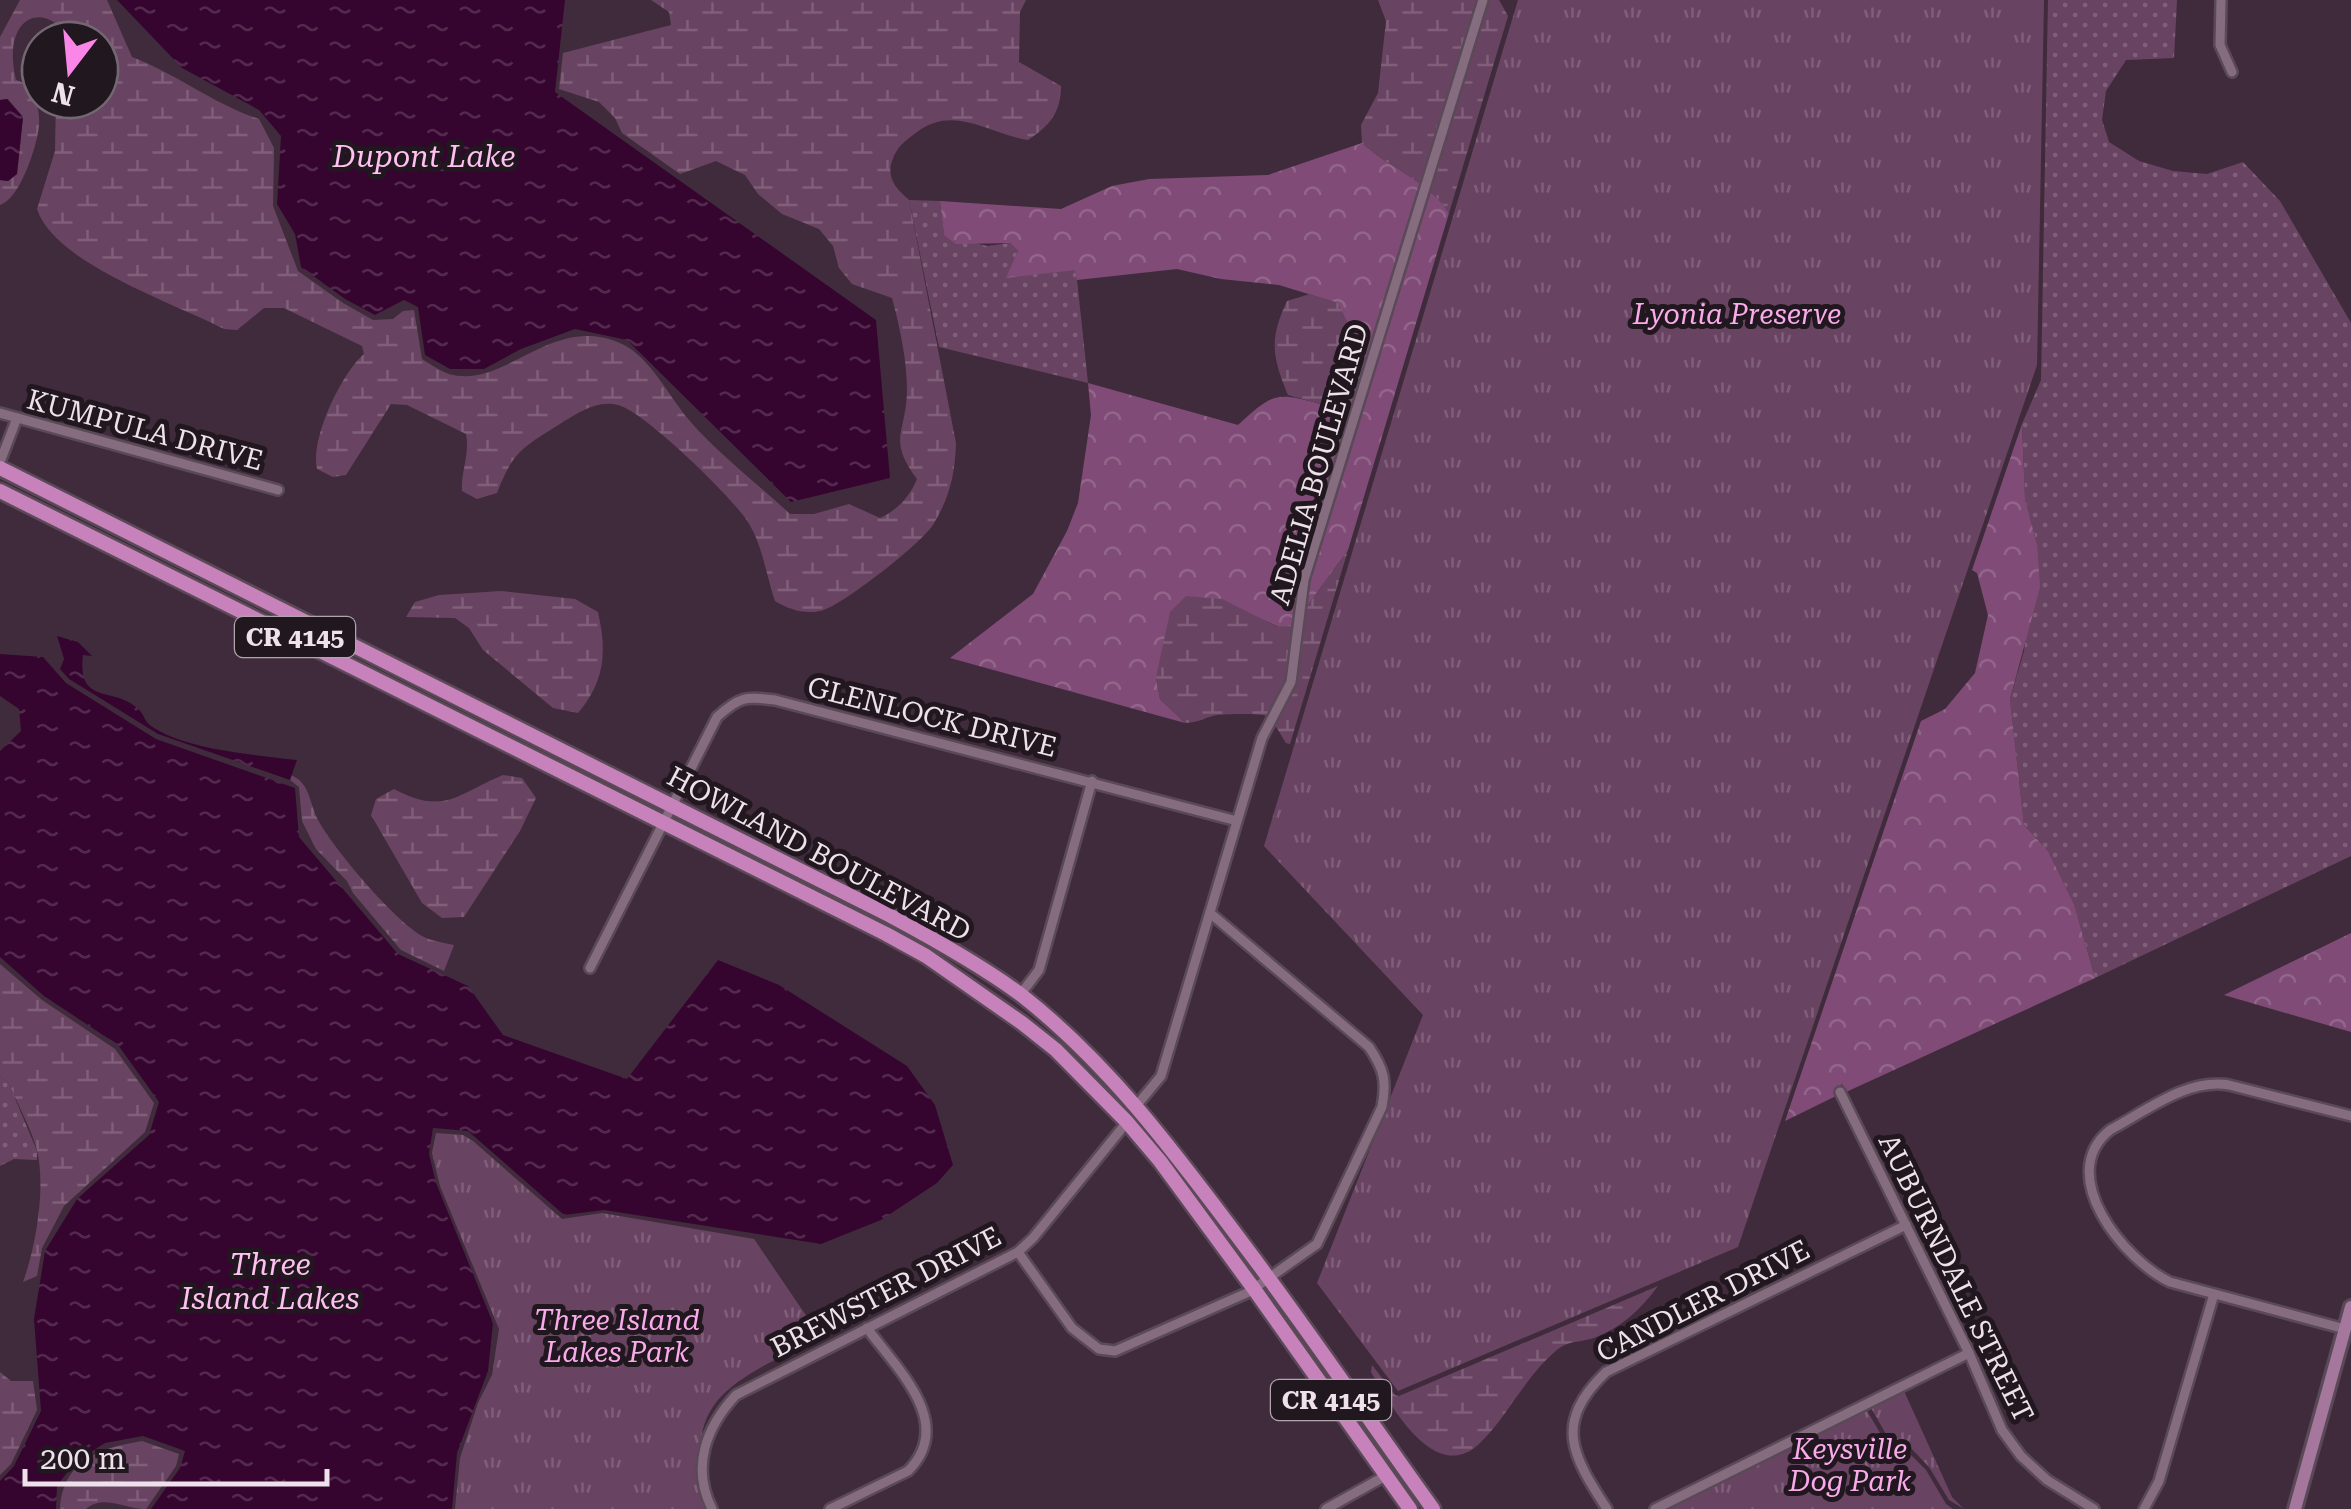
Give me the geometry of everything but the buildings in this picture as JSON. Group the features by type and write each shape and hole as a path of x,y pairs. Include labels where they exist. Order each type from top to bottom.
{"main road":[{"name":"HOWLAND BOULEVARD","path":"0,465 926,935 1020,994 1137,1106 1270,1280 1434,1509"},
{"name":"HOWLAND BOULEVARD","path":"0,492 926,956 1034,1032 1106,1100 1160,1161 1410,1509"},
{"path":"1106,1100 1137,1106"},
{"path":"2295,1509 2351,1307"}],"street":[{"name":"ADELIA BOULEVARD","path":"1137,1106 1161,1076 1262,738 1291,682 1304,580 1483,0"},
{"path":"2221,0 2220,45 2232,72"},
{"name":"KUMPULA DRIVE","path":"0,413 278,490"},
{"path":"0,465 17,418"},
{"name":"GLENLOCK DRIVE","path":"590,968 717,717 736,700 775,700 1237,820"},
{"path":"1020,994 1039,970 1092,781"},
{"path":"1018,1252 1072,1328 1099,1349 1115,1351 1254,1289 1317,1244 1382,1107 1386,1082 1369,1047 1210,914"},
{"path":"2345,1329 2170,1282 2153,1274 2128,1253 2108,1224 2092,1191 2092,1153 2101,1137 2195,1085 2212,1082 2351,1116"},
{"name":"AUBURNDALE STREET","path":"1840,1092 1969,1352 2002,1430 2021,1456 2047,1480 2094,1509"},
{"name":"BREWSTER DRIVE","path":"712,1509 705,1495 703,1454 719,1413 749,1386 1018,1252 1034,1238 1127,1122"},
{"name":"CANDLER DRIVE","path":"1608,1509 1580,1468 1573,1444 1578,1406 1588,1389 1606,1372 1906,1225"},
{"path":"2144,1509 2159,1481 2214,1294"},
{"path":"830,1509 908,1471 928,1440 928,1420 922,1404 868,1328"},
{"path":"1656,1509 1969,1352"},
{"path":"1326,1509 1387,1475"}],"green space":[{"path":"20,0 107,0 116,20 20,20 13,57 16,80 20,81 20,113 8,99 0,100 0,37"},
{"path":"651,0 1026,0 1020,12 1019,62 1061,86 1056,111 1048,124 1028,140 972,123 944,121 917,132 894,156 890,173 909,200 956,443 951,484 939,513 916,543 836,604 806,612 775,601 753,531 725,495 667,439 618,405 601,404 585,410 525,447 507,469 497,493 477,499 462,491 466,434 407,405 391,404 346,475 333,477 317,469 318,441 329,408 346,376 364,354 362,346 284,308 264,308 237,330 224,329 90,264 48,229 37,209 55,151 56,120 120,120 120,30 132,57 259,119 274,148 273,206 298,271 373,320 393,319 403,311 414,310 422,359 449,374 470,376 575,337 598,337 624,345 651,369 700,433 790,514 814,514 849,504 880,518 903,502 917,479 900,445 907,379 892,298 852,284 839,268 833,246 819,229 782,214 758,194 745,175 716,161 680,174 622,133 615,118 599,102 559,89 563,53 671,25 669,12"},
{"path":"1378,0 1499,0 1508,16 1449,213 1420,183 1362,143 1361,125 1378,93 1386,21"},
{"name":"Lyonia Preserve","path":"1518,0 2044,0 2037,365 1738,1247 1398,1391 1317,1283 1423,1015 1264,846"},
{"path":"2048,0 2177,0 2174,58 2126,60 2106,91 2102,120 2109,142 2139,161 2173,171 2207,174 2243,162 2280,201 2351,323 2351,856 2095,978 2074,904 2048,851 2024,825 2010,699 2024,651 2037,544 2025,499 2022,424 2041,380"},
{"path":"23,120 39,120 35,146 21,183 0,205 0,180 8,181 17,174"},
{"path":"1362,143 1420,183 1449,213 1348,550 1294,624 1279,627 1257,617 1156,677 1160,699 1185,723 950,658 1033,594 1067,531 1078,503 1091,415 1088,383 1238,425 1275,398 1293,397 1320,404 1338,303 1279,285 1221,279 1177,269 1077,280 1075,270 1006,278 1018,251 1010,243 956,244 944,235 940,201 1061,209 1112,186 1149,179 1268,175"},
{"path":"909,200 940,201 944,235 987,246 1010,243 1018,251 1014,261 1076,270 1088,383 939,347"},
{"path":"1310,294 1338,303 1352,331 1356,368 1341,399 1320,404 1288,395 1275,348 1277,326 1287,301"},
{"path":"2022,424 2025,499 2037,544 2040,587 2010,699 2024,825 2048,851 2074,904 2095,978 1846,1092 1842,1084 1834,1090 1836,1096 1785,1121 1921,721 1945,709 1975,673 1988,615 1977,573 1972,570"},
{"path":"1348,550 1290,744 1266,716 1217,715 1185,723 1160,699 1156,677 1170,612 1186,596 1222,599 1278,627 1294,624"},
{"path":"502,591 575,599 598,612 602,666 594,689 578,713 553,708 483,650 469,628 455,618 406,617 415,602 439,595"},
{"path":"291,775 306,788 318,820 337,848 382,901 424,937 454,945 444,971 401,950 347,881 316,849 302,821 299,787 290,780"},
{"path":"503,775 522,778 536,798 520,831 464,917 442,918 422,903 371,815 376,799 394,789 426,801 450,799"},
{"path":"2351,933 2351,1032 2224,995"},
{"path":"0,964 42,1000 115,1049 154,1103 145,1132 64,1206 42,1248 37,1276 23,1282 38,1217 40,1165 28,1125 9,1084 0,1076"},
{"path":"0,1076 9,1084 37,1151 37,1160 14,1159 0,1166"},
{"name":"Three Island Lakes Park","path":"436,1133 463,1135 473,1141 562,1219 602,1213 754,1239 820,1336 739,1381 708,1416 701,1440 701,1470 709,1509 455,1509 460,1458 492,1375 499,1329 440,1186 432,1153"},
{"path":"1658,1286 1613,1329 1558,1349 1536,1371 1490,1432 1463,1454 1447,1455 1416,1436 1371,1372 1372,1365 1399,1396"},
{"path":"0,1372 11,1381 33,1381 37,1410 11,1464 0,1475"},
{"path":"1904,1391 1952,1497 1964,1509 1949,1500 1929,1467 1909,1446 1886,1434 1871,1408"},
{"name":"Keysville Dog Park","path":"1866,1409 1883,1438 1906,1450 1926,1470 1953,1509 1664,1509"},
{"path":"142,1441 179,1454 176,1466 146,1509 107,1502 86,1509 60,1509 68,1479 86,1459"}],"water":[{"name":"Dupont Lake","path":"117,0 565,0 555,92 876,320 890,478 791,502 627,340 575,329 521,349 484,369 450,369 425,355 418,307 404,300 375,315 301,267 295,234 277,204 281,136 259,110 182,68"},
{"path":"7,99 23,120 17,174 8,181 0,180 0,100"},
{"path":"57,636 78,642 92,656 83,655 83,671 91,688 128,701 151,726 202,746 297,760 290,780 158,734 69,679 60,669 64,659"},
{"name":"Three Island Lakes","path":"0,654 43,657 66,683 156,739 295,788 299,837 398,954 468,986 503,1035 627,1079 718,960 779,985 907,1066 935,1105 953,1165 937,1183 881,1220 821,1244 604,1210 564,1215 468,1131 433,1128 429,1154 436,1183 493,1323 488,1371 457,1453 452,1509 151,1509 180,1468 185,1451 143,1436 105,1443 75,1462 57,1486 56,1509 0,1509 0,1481 14,1466 41,1411 34,1319 45,1251 77,1199 149,1135 159,1102 118,1045 44,996 0,957 0,751 21,731 19,709 0,696"}]}
